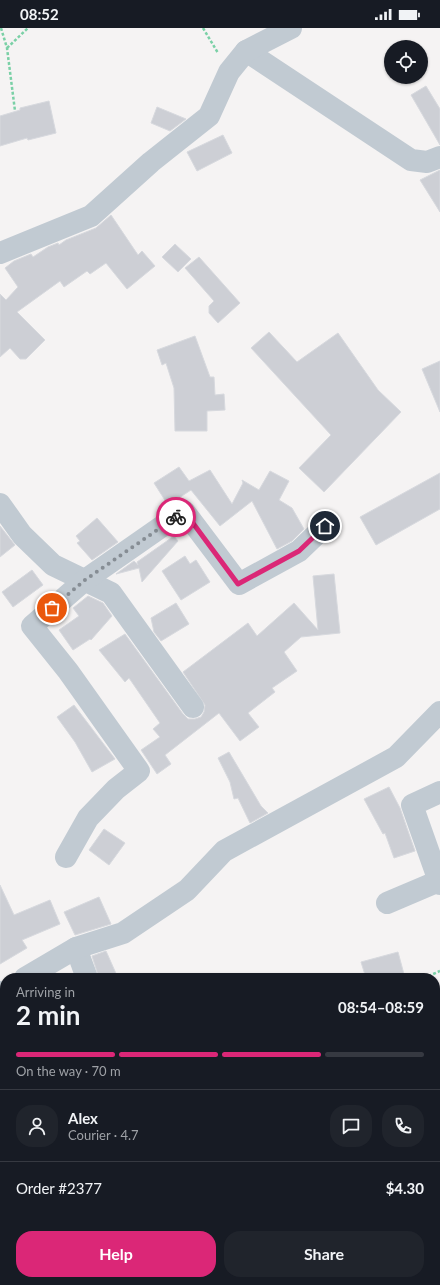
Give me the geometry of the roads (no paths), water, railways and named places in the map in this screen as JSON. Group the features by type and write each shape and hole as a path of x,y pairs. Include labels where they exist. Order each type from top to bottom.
{"street":[{"path":"0,253 91,216 151,162 209,116 229,72 246,51 291,28"},
{"path":"246,51 411,160 427,162 440,157"},
{"path":"0,504 22,535 53,565 111,593 193,707"},
{"path":"66,857 88,818 116,789 139,771 68,671 32,626 85,580 184,511 238,584 299,551 325,526"},
{"path":"34,973 76,948 124,933 187,890 224,850 396,757 440,712"},
{"path":"387,903 439,882 412,805 440,792"},
{"path":"76,948 85,973"}]}
